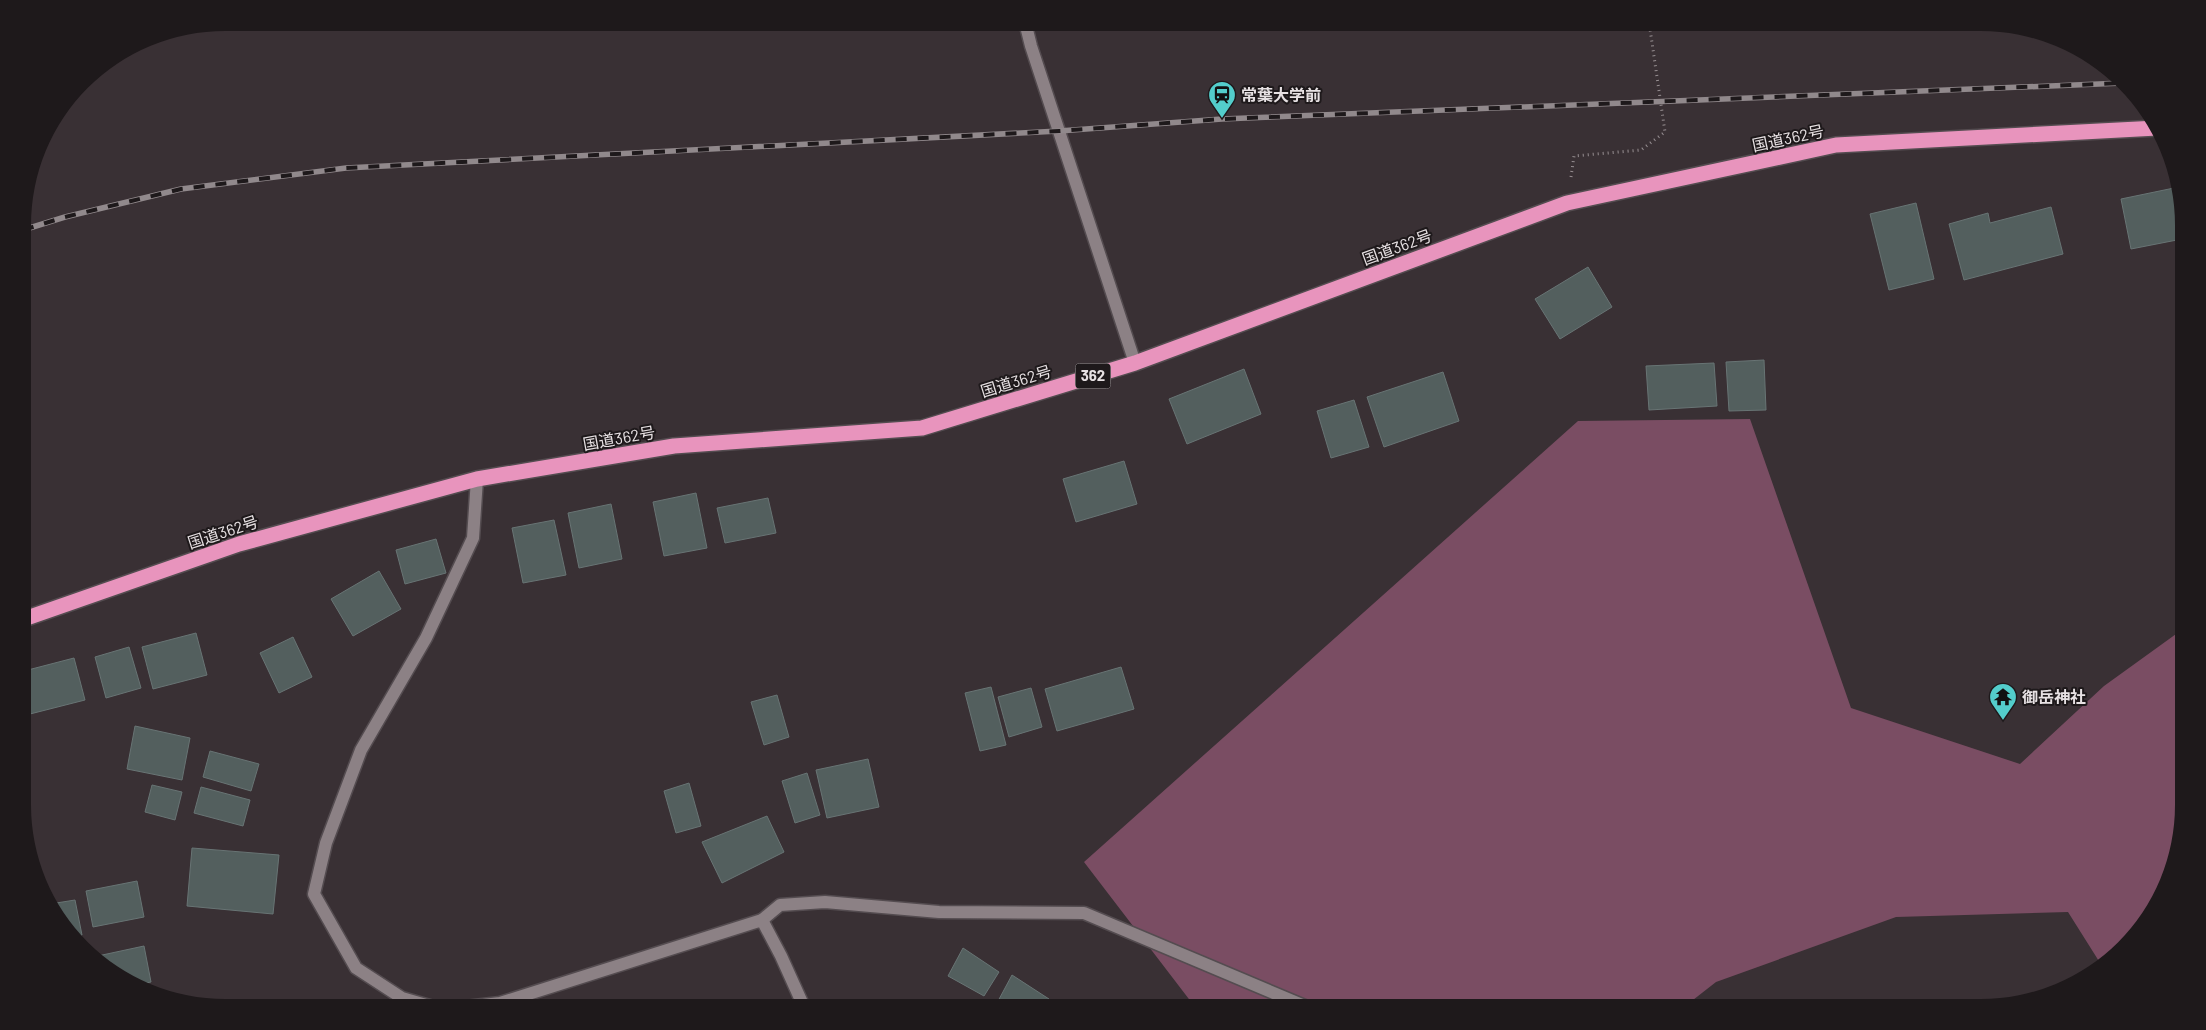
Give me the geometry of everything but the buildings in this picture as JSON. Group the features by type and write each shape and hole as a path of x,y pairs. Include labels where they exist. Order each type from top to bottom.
{"highway":[{"name":"国道362号","path":"31,617 239,544 477,479 674,446 922,428 1136,363 1567,203 1836,145 2149,128"}],"street":[{"path":"1027,31 1030,46 1136,363"},
{"path":"405,999 356,968 314,894 326,843 361,750 426,638 473,538 477,479"},
{"path":"513,999 762,920 780,905 825,902 940,912 1084,913 1288,999"},
{"path":"762,920 800,999"}],"path":[{"path":"1567,203 1574,156 1641,150 1665,132 1650,31"}],"shaded area":[{"path":"1750,419 1851,708 2020,764 2104,686 2175,635 2175,805 2173,831 2168,855 2155,891 2127,933 2098,960 2068,912 1896,917 1716,982 1694,999 1189,999 1084,862 1578,421"}],"railway":[{"path":"31,228 65,217 181,189 346,168 1059,131 1222,119 2113,83"}],"place":[{"name":"常葉大学前","path":"1222,119"},
{"name":"御岳神社","path":"2003,721"}]}
